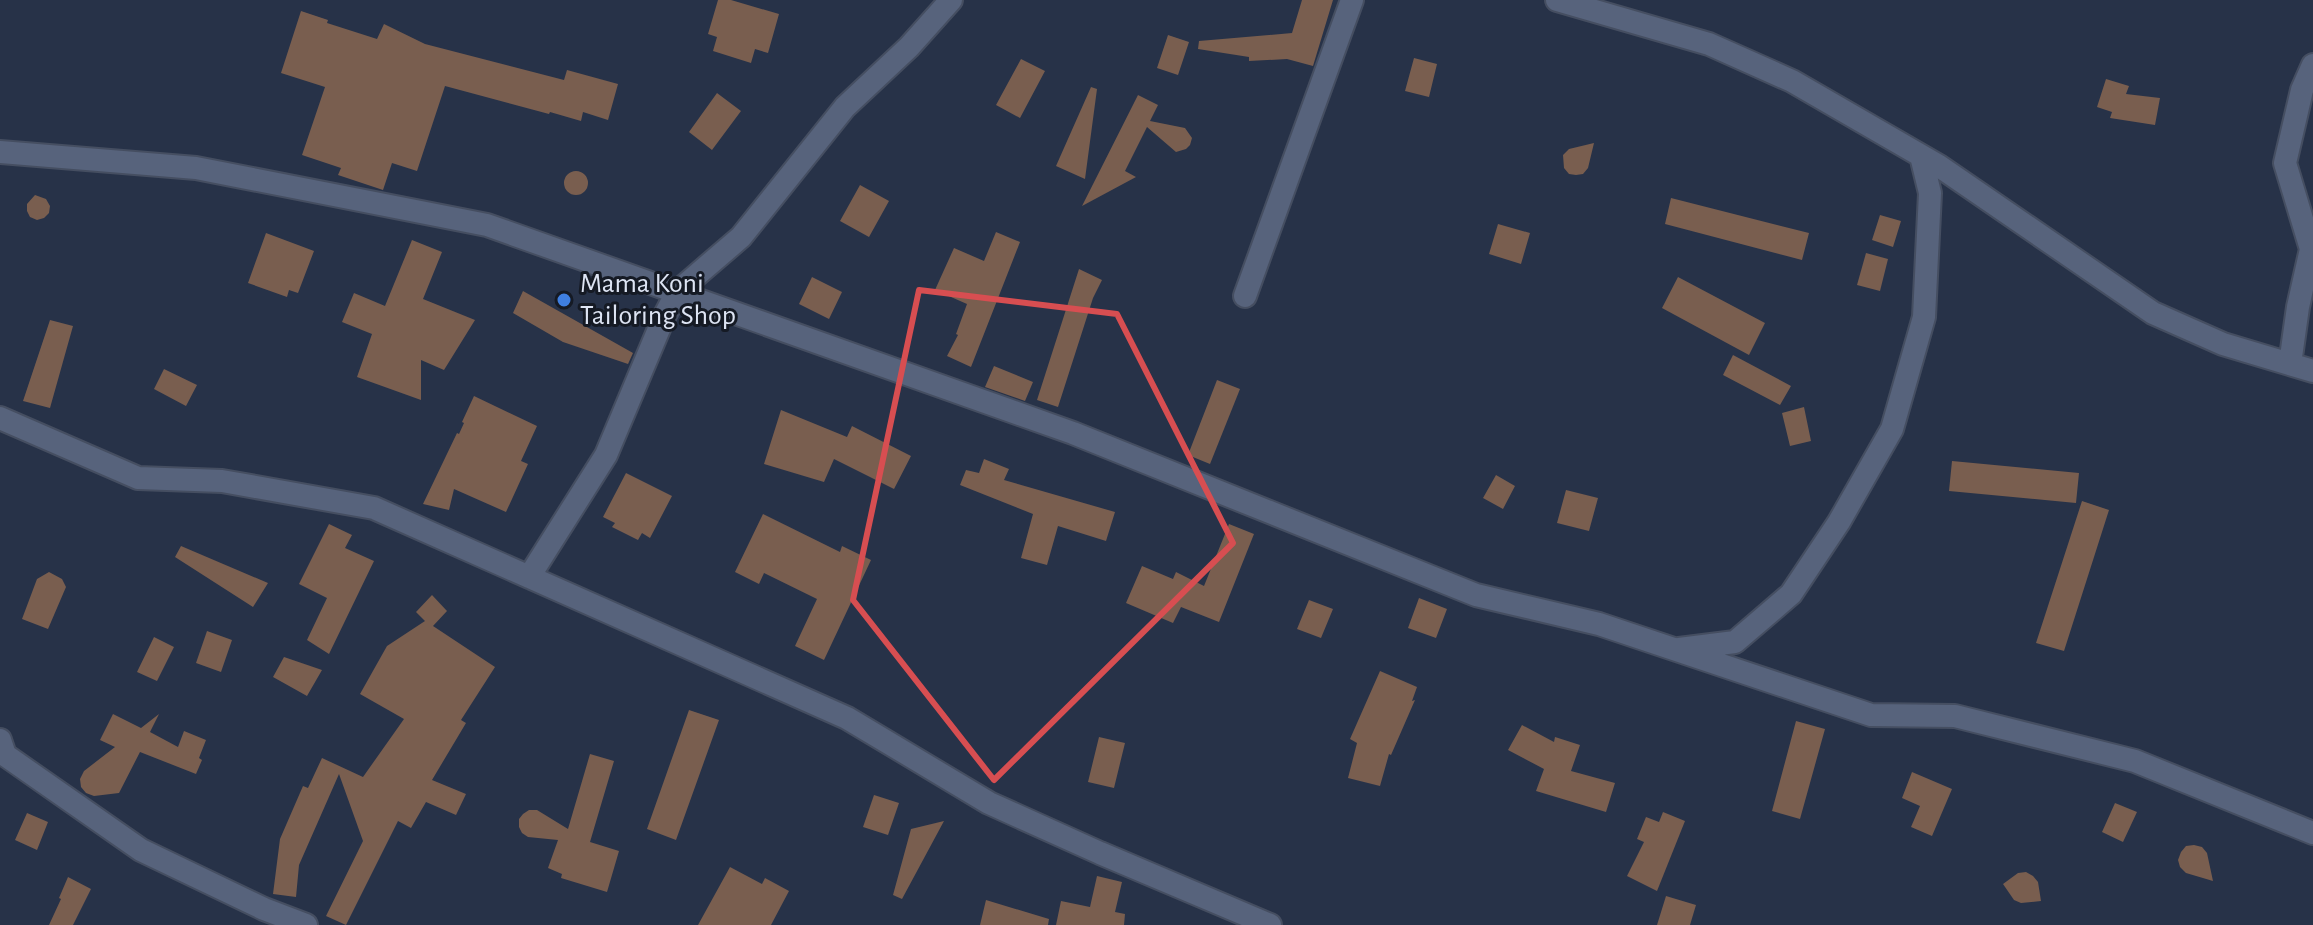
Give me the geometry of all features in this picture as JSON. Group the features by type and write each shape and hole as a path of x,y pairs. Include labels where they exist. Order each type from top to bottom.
{"street":[{"path":"529,577 606,455 677,292 741,237 845,107 909,47 951,0"},
{"path":"1245,296 1352,0"},
{"path":"1557,0 1709,44 1792,81 1939,166 2153,313 2223,344 2313,371"},
{"path":"2290,364 2311,249 2285,163 2302,90 2313,65"},
{"path":"0,152 196,168 487,225 1073,433 1476,595 1599,624 1871,715 1955,716 2135,761 2313,833"},
{"path":"1674,650 1735,642 1791,594 1839,522 1892,429 1924,317 1930,193 1921,156"},
{"path":"0,418 138,478 222,481 374,508 847,718 989,803 1270,925"},
{"path":"0,740 5,755 141,850 264,909 306,925"}],"highlighted area":[{"path":"919,290 1117,314 1233,543 994,780 853,600"}],"building":[{"path":"718,0 731,0 779,14 768,53 755,49 751,63 713,51 717,37 708,34"},
{"path":"1302,0 1333,0 1313,66 1287,59 1249,61 1249,57 1198,49 1199,41 1292,33"},
{"path":"301,11 377,39 384,24 425,44 564,80 567,70 618,84 608,120 583,112 581,121 445,86 417,171 392,163 383,190 338,175 341,168 302,155 325,87 281,73"},
{"path":"1168,35 1189,42 1178,75 1157,68"},
{"path":"1414,58 1437,64 1429,97 1405,91"},
{"path":"1021,59 1045,71 1020,118 996,105"},
{"path":"2106,79 2129,86 2126,94 2160,98 2155,125 2110,118 2112,112 2097,107"},
{"path":"1091,87 1097,89 1085,179 1056,166"},
{"path":"717,93 741,111 712,150 689,132"},
{"path":"1138,95 1158,105 1150,121 1185,128 1192,138 1190,145 1176,152 1147,127 1125,171 1136,177 1082,206"},
{"path":"1594,143 1588,168 1583,174 1569,174 1564,168 1563,155 1569,149"},
{"path":"576,171 585,174 588,183 585,192 576,195 567,192 564,183 567,174"},
{"path":"860,185 889,201 869,237 840,221"},
{"path":"35,195 46,199 50,206 49,213 37,220 30,217 27,211 27,204"},
{"path":"1671,198 1809,233 1802,260 1665,224"},
{"path":"1880,215 1901,221 1893,247 1872,240"},
{"path":"1498,224 1530,233 1521,264 1489,254"},
{"path":"996,232 1020,242 971,367 947,356 958,335 967,304 935,290 954,248 984,261"},
{"path":"266,233 314,251 298,293 289,290 287,297 248,283"},
{"path":"412,240 442,252 423,299 475,320 444,370 421,360 421,400 357,377 372,334 342,322 354,293 385,306"},
{"path":"1866,253 1888,259 1880,291 1857,285"},
{"path":"1079,269 1102,280 1093,298 1058,407 1037,400"},
{"path":"812,277 842,292 829,319 799,304"},
{"path":"1678,277 1765,323 1749,355 1662,308"},
{"path":"523,291 633,353 628,364 563,342 513,313"},
{"path":"50,320 73,326 50,408 23,401"},
{"path":"1733,355 1791,386 1780,405 1723,375"},
{"path":"994,366 1033,382 1025,401 985,387"},
{"path":"164,369 197,385 186,406 154,389"},
{"path":"1217,380 1240,389 1210,464 1188,455"},
{"path":"474,396 537,426 521,461 528,464 506,512 454,489 449,510 423,504 459,434"},
{"path":"1804,407 1811,441 1790,446 1782,413"},
{"path":"781,410 847,437 852,426 911,456 894,489 834,459 824,482 764,464"},
{"path":"984,459 1009,469 1004,480 1115,512 1106,541 1058,526 1047,565 1021,558 1033,514 960,485 966,470 979,473"},
{"path":"1952,461 2079,473 2076,503 1949,491"},
{"path":"626,473 672,496 650,538 642,533 638,540 612,527 615,523 603,517"},
{"path":"1496,475 1515,486 1503,509 1483,498"},
{"path":"1566,490 1598,498 1589,531 1557,523"},
{"path":"2082,501 2109,510 2064,651 2036,643"},
{"path":"763,514 840,552 842,546 871,560 824,660 795,646 817,599 764,573 759,584 735,572"},
{"path":"329,524 352,535 345,548 374,561 329,654 307,640 327,598 299,584"},
{"path":"1229,524 1254,534 1219,622 1181,607 1173,623 1126,603 1142,566 1173,579 1176,572 1204,586"},
{"path":"181,546 268,583 253,607 175,557"},
{"path":"49,572 62,579 66,587 48,629 22,619 37,579"},
{"path":"432,595 447,611 433,626 495,667 461,720 466,723 432,780 466,794 456,815 426,802 411,828 398,821 346,925 326,916 363,841 339,774 299,865 296,897 273,894 280,839 303,786 308,788 322,758 363,777 404,719 360,694 387,646 425,621 416,612"},
{"path":"1419,598 1447,609 1436,638 1408,628"},
{"path":"1309,600 1333,609 1321,638 1297,629"},
{"path":"207,631 232,640 221,672 196,663"},
{"path":"154,637 174,647 157,681 137,672"},
{"path":"284,657 322,670 307,696 273,677"},
{"path":"1380,671 1417,687 1412,701 1415,700 1389,754 1380,786 1348,778 1357,743 1350,739"},
{"path":"689,710 719,720 676,840 647,829"},
{"path":"113,714 141,728 159,714 150,732 178,747 184,731 206,740 196,774 140,752 119,793 94,796 86,793 80,779 84,771 115,747 100,740"},
{"path":"1796,721 1825,729 1800,819 1772,811"},
{"path":"1522,725 1554,742 1555,737 1580,745 1571,771 1615,783 1606,812 1536,791 1544,769 1508,750"},
{"path":"1099,737 1125,743 1114,788 1088,782"},
{"path":"590,754 614,761 590,842 619,851 607,892 561,878 562,874 548,868 558,840 528,837 519,827 523,814 537,810 568,829"},
{"path":"1912,772 1952,789 1932,836 1911,827 1920,806 1902,798"},
{"path":"874,795 899,803 888,835 863,827"},
{"path":"2115,803 2137,812 2123,842 2102,832"},
{"path":"1663,812 1685,821 1657,891 1627,876 1644,842 1637,839 1646,817 1659,822"},
{"path":"27,813 48,822 37,850 15,840"},
{"path":"944,821 902,899 893,895 911,829"},
{"path":"2186,846 2202,847 2207,853 2213,881 2186,873 2180,867 2178,860 2181,852"},
{"path":"730,867 762,884 765,878 789,891 771,925 698,925"},
{"path":"2026,872 2038,882 2041,901 2021,903 2014,900 2003,884 2018,873"},
{"path":"1097,876 1122,882 1115,912 1125,914 1124,925 1056,925 1061,901 1090,907"},
{"path":"68,877 91,889 73,925 49,925 61,899"},
{"path":"1666,896 1696,905 1690,925 1657,925"},
{"path":"986,900 1049,919 1048,925 980,925"}],"place":[{"name":"Mama Koni Tailoring Shop","path":"564,300"}]}
